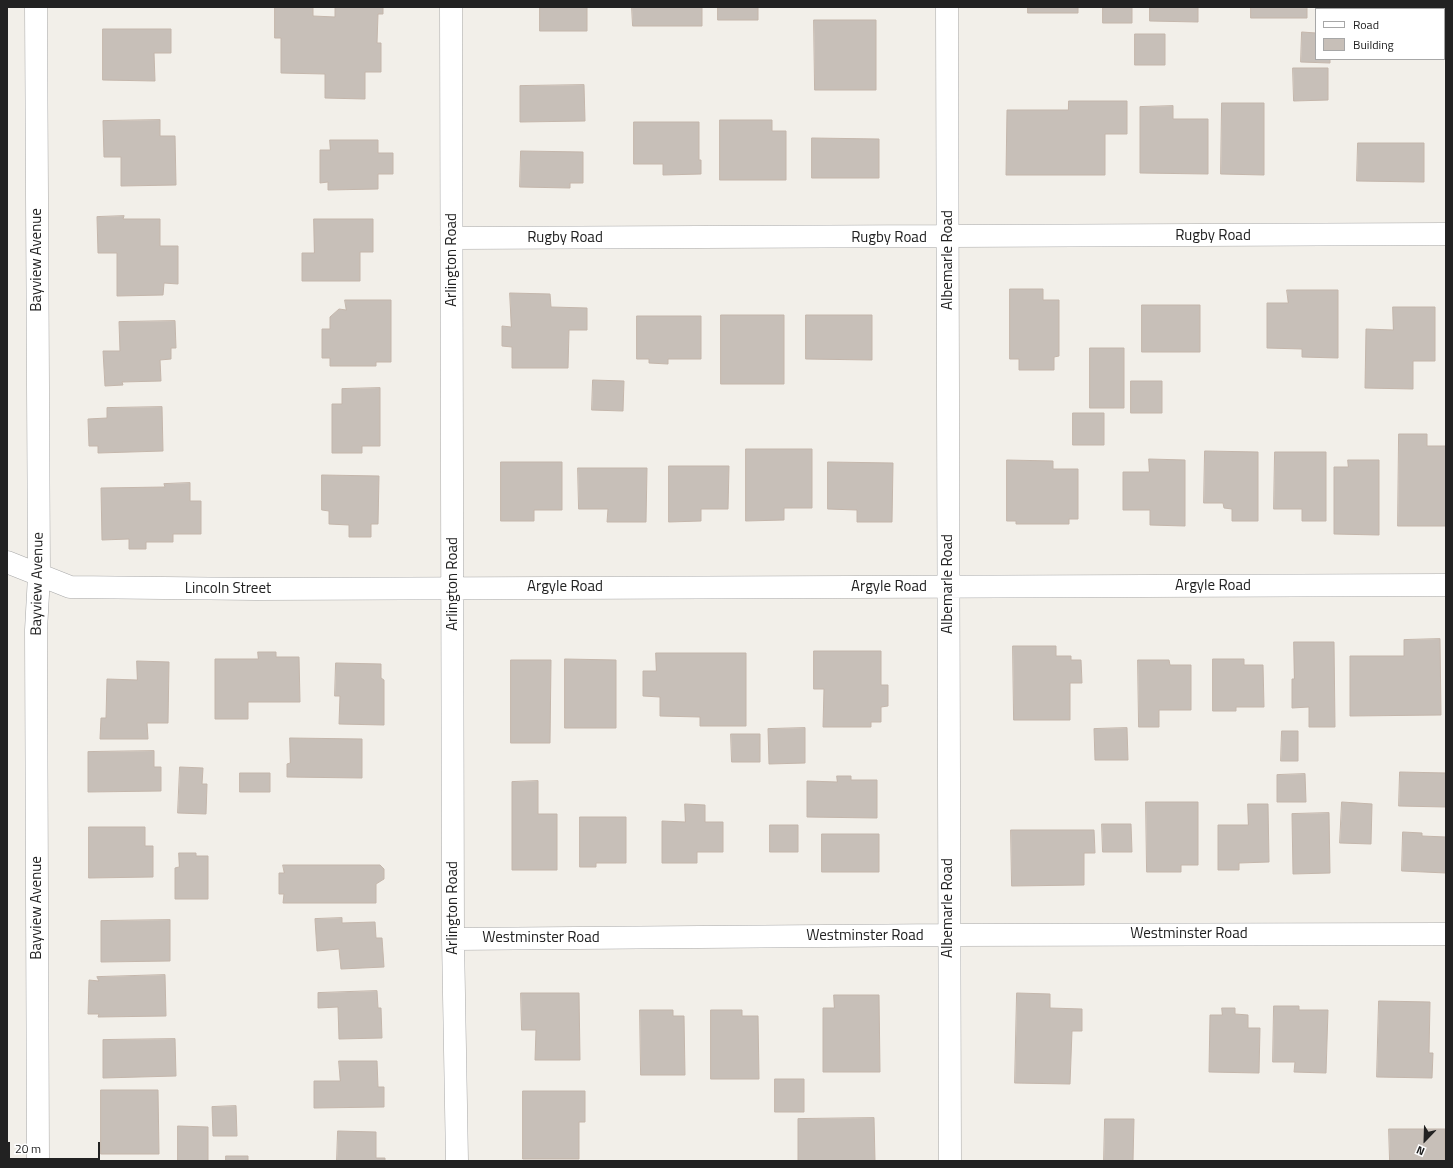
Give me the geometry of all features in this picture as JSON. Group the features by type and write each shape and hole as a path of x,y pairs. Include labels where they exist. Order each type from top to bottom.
{"street":[{"name":"Bayview Avenue","path":"36,7 39,576 36,630 38,1161"},
{"name":"Arlington Road","path":"451,7 453,939 457,1161"},
{"name":"Albemarle Road","path":"947,7 948,935 950,1161"},
{"name":"Rugby Road","path":"452,238 948,238 1446,234"},
{"name":"Lincoln Street","path":"7,562 39,576 70,587 256,589 453,587"},
{"name":"Argyle Road","path":"453,587 1446,585"},
{"name":"Westminster Road","path":"453,939 948,935 1446,934"}],"building":[{"path":"275,7 313,7 313,16 335,17 335,7 383,7 383,14 378,14 377,43 381,43 381,72 365,72 365,99 325,98 325,74 281,73 281,38 275,38"},
{"path":"540,7 587,7 587,31 540,31"},
{"path":"632,7 702,7 702,26 633,26"},
{"path":"718,7 758,7 758,20 718,20"},
{"path":"1028,7 1078,7 1078,13 1028,13"},
{"path":"1103,7 1132,7 1132,23 1103,23"},
{"path":"1150,7 1198,7 1198,22 1150,21"},
{"path":"1251,7 1307,7 1307,18 1251,18"},
{"path":"1336,7 1424,7 1424,8"},
{"path":"814,20 876,20 876,90 815,90"},
{"path":"103,29 171,29 171,53 154,53 155,81 103,80"},
{"path":"1302,32 1315,33 1315,60 1330,60 1330,63 1301,62"},
{"path":"1135,34 1165,34 1165,65 1135,65"},
{"path":"1293,68 1328,68 1328,100 1294,101"},
{"path":"584,85 585,121 520,122 520,86"},
{"path":"1069,101 1127,101 1127,134 1105,134 1105,175 1006,175 1007,110 1068,110"},
{"path":"1222,103 1264,103 1264,175 1221,174"},
{"path":"1173,106 1173,119 1208,119 1208,174 1140,173 1140,107"},
{"path":"160,120 160,136 175,136 176,185 121,186 121,157 104,157 103,121"},
{"path":"720,120 772,120 772,131 786,131 786,180 720,180"},
{"path":"634,122 699,122 699,160 701,160 701,174 663,175 663,164 634,164"},
{"path":"812,138 879,139 879,178 812,178"},
{"path":"330,140 378,140 378,153 393,153 393,174 378,174 378,189 328,190 328,182 320,183 320,150 330,150"},
{"path":"1358,143 1424,143 1424,182 1357,181"},
{"path":"521,151 583,152 583,183 570,183 570,188 520,187"},
{"path":"124,216 123,219 160,219 160,246 178,246 178,284 164,283 163,295 117,296 117,253 98,253 97,217"},
{"path":"314,219 373,219 373,252 360,252 360,281 302,281 302,253 314,253"},
{"path":"1010,289 1043,289 1043,300 1059,300 1059,356 1054,357 1054,370 1019,370 1019,359 1010,359"},
{"path":"1287,290 1338,290 1338,358 1302,357 1302,349 1267,348 1267,303 1288,303"},
{"path":"510,293 550,294 551,307 587,308 587,330 569,330 568,368 512,368 512,347 502,346 502,326 511,327"},
{"path":"345,300 391,300 391,362 376,362 376,366 330,366 330,358 322,358 322,329 330,329 330,317 339,309 346,310"},
{"path":"1142,305 1200,305 1200,352 1142,352"},
{"path":"1393,307 1435,307 1435,361 1413,361 1413,389 1365,388 1366,329 1393,330"},
{"path":"721,315 784,315 784,384 721,384"},
{"path":"806,315 872,315 872,360 806,359"},
{"path":"637,316 701,316 701,359 668,359 668,364 649,363 649,359 637,359"},
{"path":"175,321 176,348 171,348 171,359 160,360 161,381 122,382 123,385 105,386 103,351 120,351 119,322"},
{"path":"1090,348 1124,348 1124,408 1090,408"},
{"path":"593,380 624,381 623,411 592,410"},
{"path":"1131,381 1162,381 1162,413 1131,413"},
{"path":"380,388 380,446 362,446 362,453 332,453 332,404 342,404 342,389"},
{"path":"162,407 163,451 98,453 98,446 89,446 88,419 107,418 107,408"},
{"path":"1073,413 1104,413 1104,445 1073,445"},
{"path":"1399,434 1427,434 1427,446 1446,446 1446,526 1398,526"},
{"path":"746,449 812,449 812,508 784,508 784,520 746,521"},
{"path":"1205,451 1258,452 1258,521 1232,521 1232,509 1224,508 1223,503 1204,503"},
{"path":"1275,452 1326,452 1326,521 1302,521 1302,509 1274,509"},
{"path":"1149,459 1185,460 1185,526 1150,525 1150,510 1123,510 1123,472 1149,472"},
{"path":"1007,460 1053,461 1053,469 1078,469 1078,519 1069,519 1069,524 1016,524 1016,521 1007,521"},
{"path":"1348,460 1379,460 1379,535 1334,534 1334,467 1348,467"},
{"path":"501,462 562,462 562,510 534,510 534,521 501,521"},
{"path":"828,462 893,463 892,522 857,522 857,510 828,509"},
{"path":"669,466 729,466 728,509 701,509 701,521 669,522"},
{"path":"578,468 647,468 646,522 607,522 608,509 579,509"},
{"path":"322,475 379,476 378,524 371,524 371,537 349,537 349,525 329,524 329,511 322,510"},
{"path":"190,483 190,501 201,501 201,534 173,534 173,542 146,542 146,549 129,549 129,539 102,540 101,488 165,487 164,484"},
{"path":"1440,639 1441,715 1350,716 1350,656 1404,656 1404,640"},
{"path":"1294,642 1334,642 1335,727 1309,727 1309,707 1292,708"},
{"path":"1013,646 1056,646 1056,656 1071,656 1071,660 1081,660 1082,683 1070,683 1070,720 1014,720"},
{"path":"814,651 881,651 881,685 888,685 888,706 881,707 881,722 871,722 871,727 823,727 824,689 814,689"},
{"path":"258,652 276,652 276,657 299,657 300,702 248,702 248,719 215,719 215,659 258,659"},
{"path":"656,653 746,653 746,726 700,726 700,717 660,716 660,697 643,696 643,671 656,671"},
{"path":"565,659 616,660 616,728 565,728"},
{"path":"1213,659 1244,659 1244,665 1263,665 1264,707 1236,707 1236,711 1213,711"},
{"path":"511,660 551,660 550,743 511,743"},
{"path":"1138,660 1169,660 1170,665 1191,665 1191,710 1159,710 1159,727 1139,727"},
{"path":"137,661 169,662 168,723 147,723 148,739 100,739 101,718 106,718 107,679 137,680"},
{"path":"336,663 381,664 381,678 384,680 384,725 339,724 340,696 335,696"},
{"path":"805,728 805,763 769,764 768,729"},
{"path":"1127,728 1128,760 1095,760 1094,729"},
{"path":"1282,731 1298,731 1298,761 1281,761"},
{"path":"731,734 760,734 760,762 732,762"},
{"path":"290,738 362,739 362,778 287,777 287,764 290,763"},
{"path":"154,751 154,767 161,767 161,791 88,792 88,752"},
{"path":"180,767 203,768 202,784 207,784 206,814 178,813"},
{"path":"1400,772 1446,773 1446,807 1399,806"},
{"path":"240,773 270,773 270,792 240,792"},
{"path":"1305,774 1306,802 1277,802 1277,775"},
{"path":"837,776 851,776 851,780 877,780 877,818 807,817 807,781 837,782"},
{"path":"538,781 538,814 557,814 557,870 512,870 512,782"},
{"path":"1146,802 1198,802 1198,865 1181,865 1181,872 1147,872"},
{"path":"1342,802 1372,804 1371,844 1340,843"},
{"path":"685,804 705,805 705,822 723,822 723,852 697,852 697,863 662,863 662,821 685,822"},
{"path":"1248,804 1268,804 1269,862 1239,863 1239,870 1218,870 1218,825 1248,825"},
{"path":"1329,813 1330,873 1293,874 1292,814"},
{"path":"580,817 626,817 626,863 596,863 596,867 580,867"},
{"path":"1102,824 1131,824 1132,852 1103,852"},
{"path":"770,825 798,825 798,852 770,852"},
{"path":"89,827 145,827 145,846 153,846 153,877 89,878"},
{"path":"1011,830 1094,830 1095,853 1084,853 1084,885 1012,886"},
{"path":"1403,832 1422,833 1422,836 1446,837 1446,873 1402,871"},
{"path":"822,834 879,834 879,872 822,872"},
{"path":"179,853 196,853 196,856 208,856 208,899 175,899 175,868 179,867"},
{"path":"283,865 380,865 384,869 384,879 376,884 376,903 283,903 284,894 279,894 279,873 284,873"},
{"path":"342,918 342,923 375,922 376,938 382,938 384,967 341,969 339,949 317,951 315,919"},
{"path":"170,920 170,961 101,962 101,921"},
{"path":"165,975 166,1016 98,1017 99,1014 88,1014 89,980 99,981 97,977"},
{"path":"377,991 378,1008 381,1008 382,1038 339,1039 338,1007 318,1008 318,993"},
{"path":"521,993 579,993 580,1060 535,1060 536,1030 522,1030"},
{"path":"1017,993 1050,994 1050,1008 1082,1009 1082,1031 1072,1031 1070,1084 1015,1083"},
{"path":"834,995 879,995 880,1072 823,1072 823,1008 834,1008"},
{"path":"1379,1001 1430,1002 1429,1053 1433,1053 1432,1078 1377,1077"},
{"path":"1274,1006 1299,1006 1299,1010 1328,1010 1326,1073 1294,1072 1295,1062 1273,1062"},
{"path":"1222,1008 1235,1008 1235,1014 1248,1015 1248,1028 1260,1028 1259,1073 1209,1072 1210,1015 1222,1015"},
{"path":"640,1010 673,1010 673,1016 684,1016 685,1075 641,1075"},
{"path":"711,1010 742,1010 742,1016 758,1016 759,1079 711,1079"},
{"path":"175,1039 176,1076 103,1078 103,1040"},
{"path":"339,1061 377,1061 378,1087 384,1087 384,1107 314,1108 314,1081 340,1081"},
{"path":"775,1079 804,1079 804,1112 775,1112"},
{"path":"101,1090 158,1090 159,1154 101,1154"},
{"path":"523,1091 585,1091 585,1122 579,1122 579,1159 523,1159"},
{"path":"236,1106 237,1136 213,1136 212,1107"},
{"path":"874,1118 875,1161 798,1161 798,1119"},
{"path":"1105,1119 1134,1119 1133,1161 1104,1161"},
{"path":"178,1126 208,1127 208,1161 178,1161"},
{"path":"1389,1129 1445,1129 1445,1161 1390,1161"},
{"path":"338,1131 376,1132 376,1158 385,1158 385,1161 337,1161"},
{"path":"226,1156 248,1156 248,1161 226,1161"}]}
